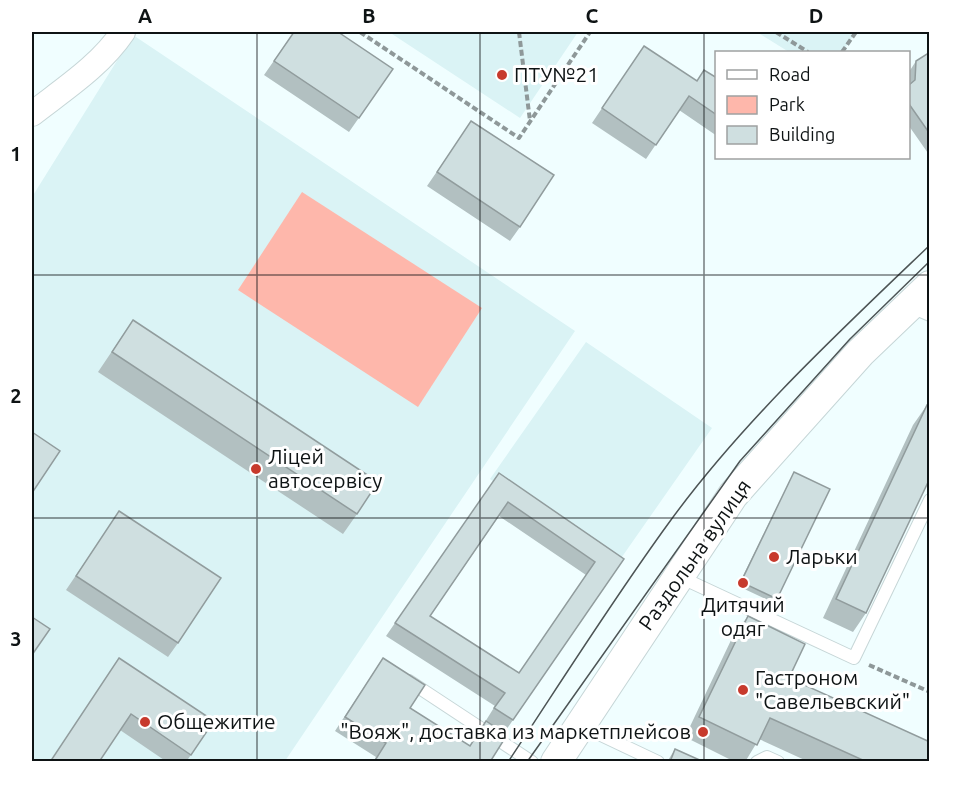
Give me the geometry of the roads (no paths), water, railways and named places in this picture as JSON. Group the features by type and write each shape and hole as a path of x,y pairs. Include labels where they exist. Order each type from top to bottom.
{"street":[{"path":"32,114 99,61 111,50 123,32"},
{"name":"Раздольна вулиця","path":"556,762 733,495 860,353 923,302"}],"lane":[{"path":"679,576 854,658 930,500"},
{"path":"399,675 532,762"},
{"path":"580,725 658,762"},
{"path":"757,762 767,757 778,762"}],"tram line":[{"path":"508,762 627,582 668,524 727,450 793,379 930,245"},
{"path":"527,762 740,461 850,339 930,261"}],"place":[{"name":"ПТУ№21","path":"502,75"},
{"name":"Ліцей автосервісу","path":"256,469"},
{"name":"Ларьки","path":"774,557"},
{"name":"Дитячий одяг","path":"743,583"},
{"name":"Гастроном \"Савельевский\"","path":"743,690"},
{"name":"Общежитие","path":"145,722"},
{"name":"\"Вояж\", доставка из маркетплейсов","path":"703,732"}]}
